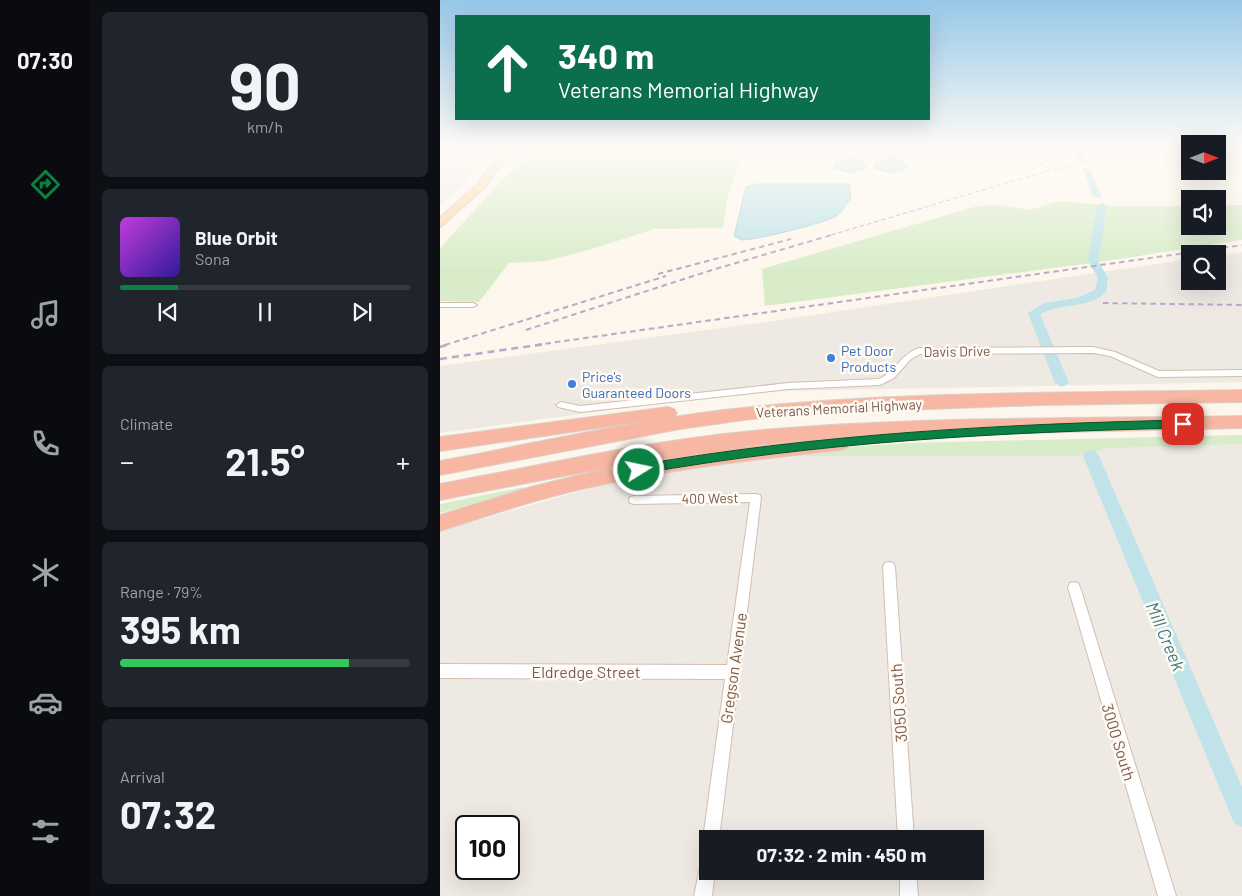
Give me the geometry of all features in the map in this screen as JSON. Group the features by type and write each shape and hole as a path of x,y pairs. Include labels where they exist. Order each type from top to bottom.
{"highway":[{"name":"Veterans Memorial Highway","path":"440,468 680,423 751,413 846,406 1041,399 1242,396"},
{"path":"440,444 724,405 790,400 1041,399"},
{"name":"Veterans Memorial Highway","path":"440,492 669,449 750,438 845,430 1242,422"},
{"path":"440,523 519,498 620,473 714,457 859,441 1054,427"}],"main road":[{"path":"440,214 466,190"},
{"path":"440,224 477,190"}],"street":[{"path":"440,305 473,305"},
{"name":"Davis Drive","path":"561,405 580,409 788,386 880,382 891,376 910,354 919,351 1101,351 1158,374 1242,373"},
{"name":"400 West","path":"634,500 756,498"},
{"name":"Gregson Avenue","path":"712,830 756,498"},
{"name":"3050 South","path":"889,567 905,830"},
{"name":"3000 South","path":"1074,587 1167,896"},
{"name":"Eldredge Street","path":"440,671 733,672"},
{"path":"703,896 706,880"},
{"path":"908,880 909,896"}],"shaded area":[{"path":"440,190 456,190 440,205"},
{"path":"1242,252 1242,382 783,391 721,395 440,433 440,366 766,322 1181,260 1181,290 1226,290 1226,255"},
{"path":"1242,443 1242,896 440,896 440,531 612,482 790,453"}],"green space":[{"path":"493,190 730,190 723,228 654,229 592,249 546,261 509,263 479,302 440,301 440,248"},
{"path":"1058,201 1115,206 1181,206 1181,235 1226,235 1226,205 1242,205 1242,240 1210,245 1181,245 1181,249 1106,261 765,306 762,269 978,206 999,205 1030,210"},
{"path":"1242,435 1242,444 1110,448 1075,456 782,456 847,447 908,443"},
{"path":"524,487 524,490 440,513 440,504"}],"water":[{"path":"745,190 850,190 851,199 840,213 830,219 790,231 761,237 742,240 734,236"}],"waterway":[{"name":"Mill Creek","path":"1094,190 1097,196"},
{"name":"Mill Creek","path":"1062,383 1034,313 1048,305 1079,301 1100,292 1103,278 1093,261 1102,206"},
{"name":"Mill Creek","path":"1091,456 1242,815"}],"railway":[{"path":"831,235 984,190"},
{"path":"526,330 712,270 835,234"},
{"path":"658,274 791,239"},
{"path":"536,345 1242,245"},
{"path":"445,345 666,276"},
{"path":"1103,303 1242,305"},
{"path":"440,347 449,344"},
{"path":"440,359 545,344"}],"place":[{"name":"Pet Door Products","path":"831,358"},
{"name":"Price's Guaranteed Doors","path":"572,384"}],"route":[{"path":"639,470 714,457 859,441 1054,427 1183,424"}]}
